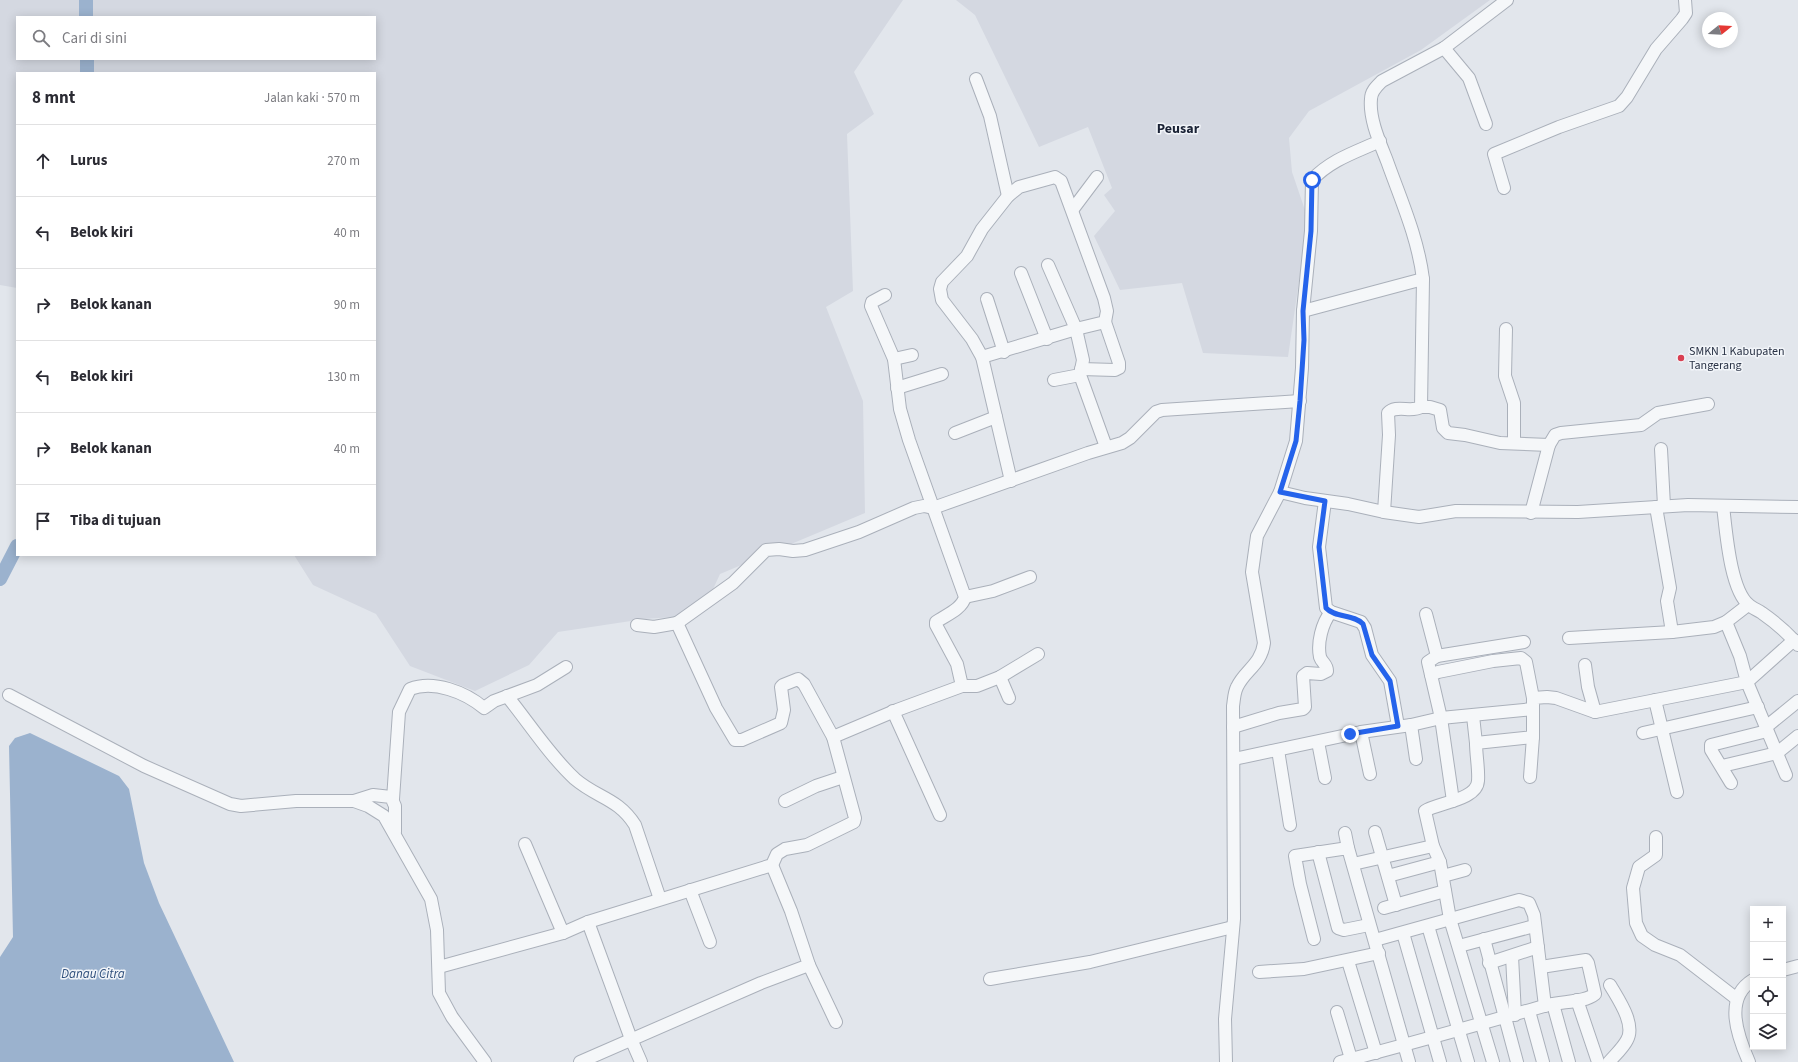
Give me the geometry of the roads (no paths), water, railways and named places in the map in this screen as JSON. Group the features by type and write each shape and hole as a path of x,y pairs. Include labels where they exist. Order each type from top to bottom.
{"street":[{"path":"1421,407 1424,279 1421,261 1409,221 1380,141 1371,107 1371,98 1374,90 1382,81 1444,48 1507,0"},
{"path":"1504,188 1494,154 1559,127 1619,106 1627,97 1656,48 1686,13 1685,0"},
{"path":"1444,48 1468,78 1486,124"},
{"path":"976,79 990,116 1008,196"},
{"path":"1226,1062 1225,1019 1233,927 1232,843 1234,759 1233,727 1235,692 1238,686 1260,660 1263,652 1264,643 1252,572 1257,536 1280,492 1296,441 1304,340 1303,311 1311,231 1312,180 1320,171 1337,160 1380,141"},
{"path":"1011,481 982,358 972,339 942,300 940,289 942,282 967,256 982,229 1008,196 1019,187 1054,177 1062,181 1104,298 1107,311 1105,322 1119,363 1119,368 1115,370 1081,372 1054,380"},
{"path":"1073,209 1097,177"},
{"path":"1048,265 1076,329 1083,360 1081,372 1106,447"},
{"path":"1021,273 1031,294 1047,339"},
{"path":"1303,311 1424,279"},
{"path":"885,295 872,302 871,306 894,359 900,410 909,440 965,597 960,607 947,613 936,622 936,625 957,664 962,686"},
{"path":"987,299 1004,352"},
{"path":"982,358 1076,329 1105,322"},
{"path":"1506,328 1505,376 1514,403 1514,443"},
{"path":"894,359 912,355"},
{"path":"897,388 942,374"},
{"path":"637,625 654,627 677,624 733,583 766,550 805,550 859,532 914,508 924,506 933,508 1106,447 1122,443 1130,438 1156,412 1162,410 1300,401"},
{"path":"1531,513 1549,445 1555,435 1561,433 1641,425 1658,413 1708,404"},
{"path":"1384,512 1389,435 1388,413 1393,409 1414,410 1421,407 1430,406 1440,410 1443,428 1448,433 1465,434 1500,442 1549,445"},
{"path":"955,433 996,417"},
{"path":"1661,449 1660,507 1670,588 1666,601 1672,632"},
{"path":"1280,492 1384,512 1419,517 1456,511 1531,513 1585,512 1660,507 1798,506"},
{"path":"1325,501 1319,547 1326,608 1331,612 1361,622 1366,628 1372,655 1390,681 1398,726"},
{"path":"1234,759 1361,732 1411,725 1441,718 1473,716 1533,704 1547,697 1556,698 1595,712 1747,682 1796,643 1780,626 1760,611 1748,605 1736,583 1731,566 1723,506"},
{"path":"965,597 993,591 1030,577"},
{"path":"1569,638 1672,632 1714,627 1726,622 1748,605"},
{"path":"1233,727 1279,713 1304,710 1304,676 1307,673 1321,674 1327,671 1327,667 1320,657 1322,626 1331,612"},
{"path":"1426,614 1437,656"},
{"path":"1726,622 1740,656 1747,682 1786,775"},
{"path":"677,624 716,708 735,740 742,740 781,723 784,710 781,687 798,679 808,689 833,737 855,818 854,822 807,845 785,849 777,854 772,865 791,911 809,965 836,1022"},
{"path":"1453,801 1441,718 1428,662 1437,656 1524,642"},
{"path":"833,737 893,711 962,686 977,686 1000,677 1038,654"},
{"path":"1431,676 1438,672 1486,662 1521,658 1526,662 1533,704 1533,737 1530,777"},
{"path":"1585,665 1588,687 1595,712"},
{"path":"395,835 393,799 399,712 410,689 417,686 434,685 463,695 484,708 490,703 537,685 566,667"},
{"path":"1000,677 1009,698"},
{"path":"9,695 144,766 230,804 241,806 296,801 354,801 368,806 384,816 431,899 437,930 439,993 452,1017 485,1062"},
{"path":"507,696 540,739 574,778 586,787 621,807 630,816 635,824 660,900"},
{"path":"1655,700 1677,792"},
{"path":"1731,783 1711,750 1711,744 1766,729 1798,702"},
{"path":"1643,733 1758,707"},
{"path":"893,711 940,815"},
{"path":"1473,716 1478,785 1459,799 1425,811 1433,846 1440,862 1450,919 1460,946 1493,1062"},
{"path":"1411,725 1416,759"},
{"path":"1361,732 1370,774"},
{"path":"1722,766 1777,753 1798,736"},
{"path":"1476,743 1533,737"},
{"path":"1318,742 1325,778"},
{"path":"1278,750 1290,825"},
{"path":"786,801 816,786 843,777"},
{"path":"354,801 366,796 382,795 389,796 393,799"},
{"path":"1375,832 1388,876 1390,907 1445,891"},
{"path":"1345,833 1369,925 1380,953 1409,1062"},
{"path":"1656,837 1656,855 1639,867 1633,888 1636,923 1642,936 1655,945 1680,954 1737,999"},
{"path":"525,844 563,933"},
{"path":"1353,864 1433,846"},
{"path":"1314,939 1300,884 1295,856 1348,848"},
{"path":"1318,852 1338,928 1344,930 1369,925"},
{"path":"1388,876 1440,862"},
{"path":"439,967 563,933 588,922 772,865"},
{"path":"1443,876 1465,870"},
{"path":"690,890 710,942"},
{"path":"1375,940 1519,900 1524,900 1529,903 1532,908 1541,967 1549,1005 1569,1062"},
{"path":"588,922 631,1039 641,1062"},
{"path":"1428,926 1468,1062"},
{"path":"1460,946 1534,926"},
{"path":"990,979 1090,962 1233,927"},
{"path":"1403,933 1440,1062"},
{"path":"1484,939 1490,963 1510,1016"},
{"path":"1490,963 1538,947"},
{"path":"1259,972 1304,969 1348,961 1380,953"},
{"path":"1512,956 1510,1016 1517,1062"},
{"path":"1337,1012 1347,1061 1405,1046 1529,1010 1576,1000 1595,994 1587,961 1584,960 1541,967"},
{"path":"1348,961 1376,1053"},
{"path":"580,1062 761,983 809,965"},
{"path":"1786,969 1798,966"},
{"path":"1748,1062 1741,1043 1736,1021 1737,999 1742,990 1750,983"},
{"path":"1609,1062 1627,1040 1629,1033 1629,1025 1610,985"},
{"path":"1576,1000 1598,1062"},
{"path":"1529,1010 1543,1062"}],"water":[{"name":"Danau Citra","path":"30,733 119,776 129,789 144,863 159,903 234,1062 0,1062 0,957 13,937 9,746 15,738"}],"waterway":[{"path":"86,0 86,16"},
{"path":"87,60 87,72"},
{"path":"0,579 16,548"}],"place":[{"name":"SMKN 1 Kabupaten Tangerang","path":"1681,358"}],"district":[{"name":"Peusar","path":"1178,128"}]}
